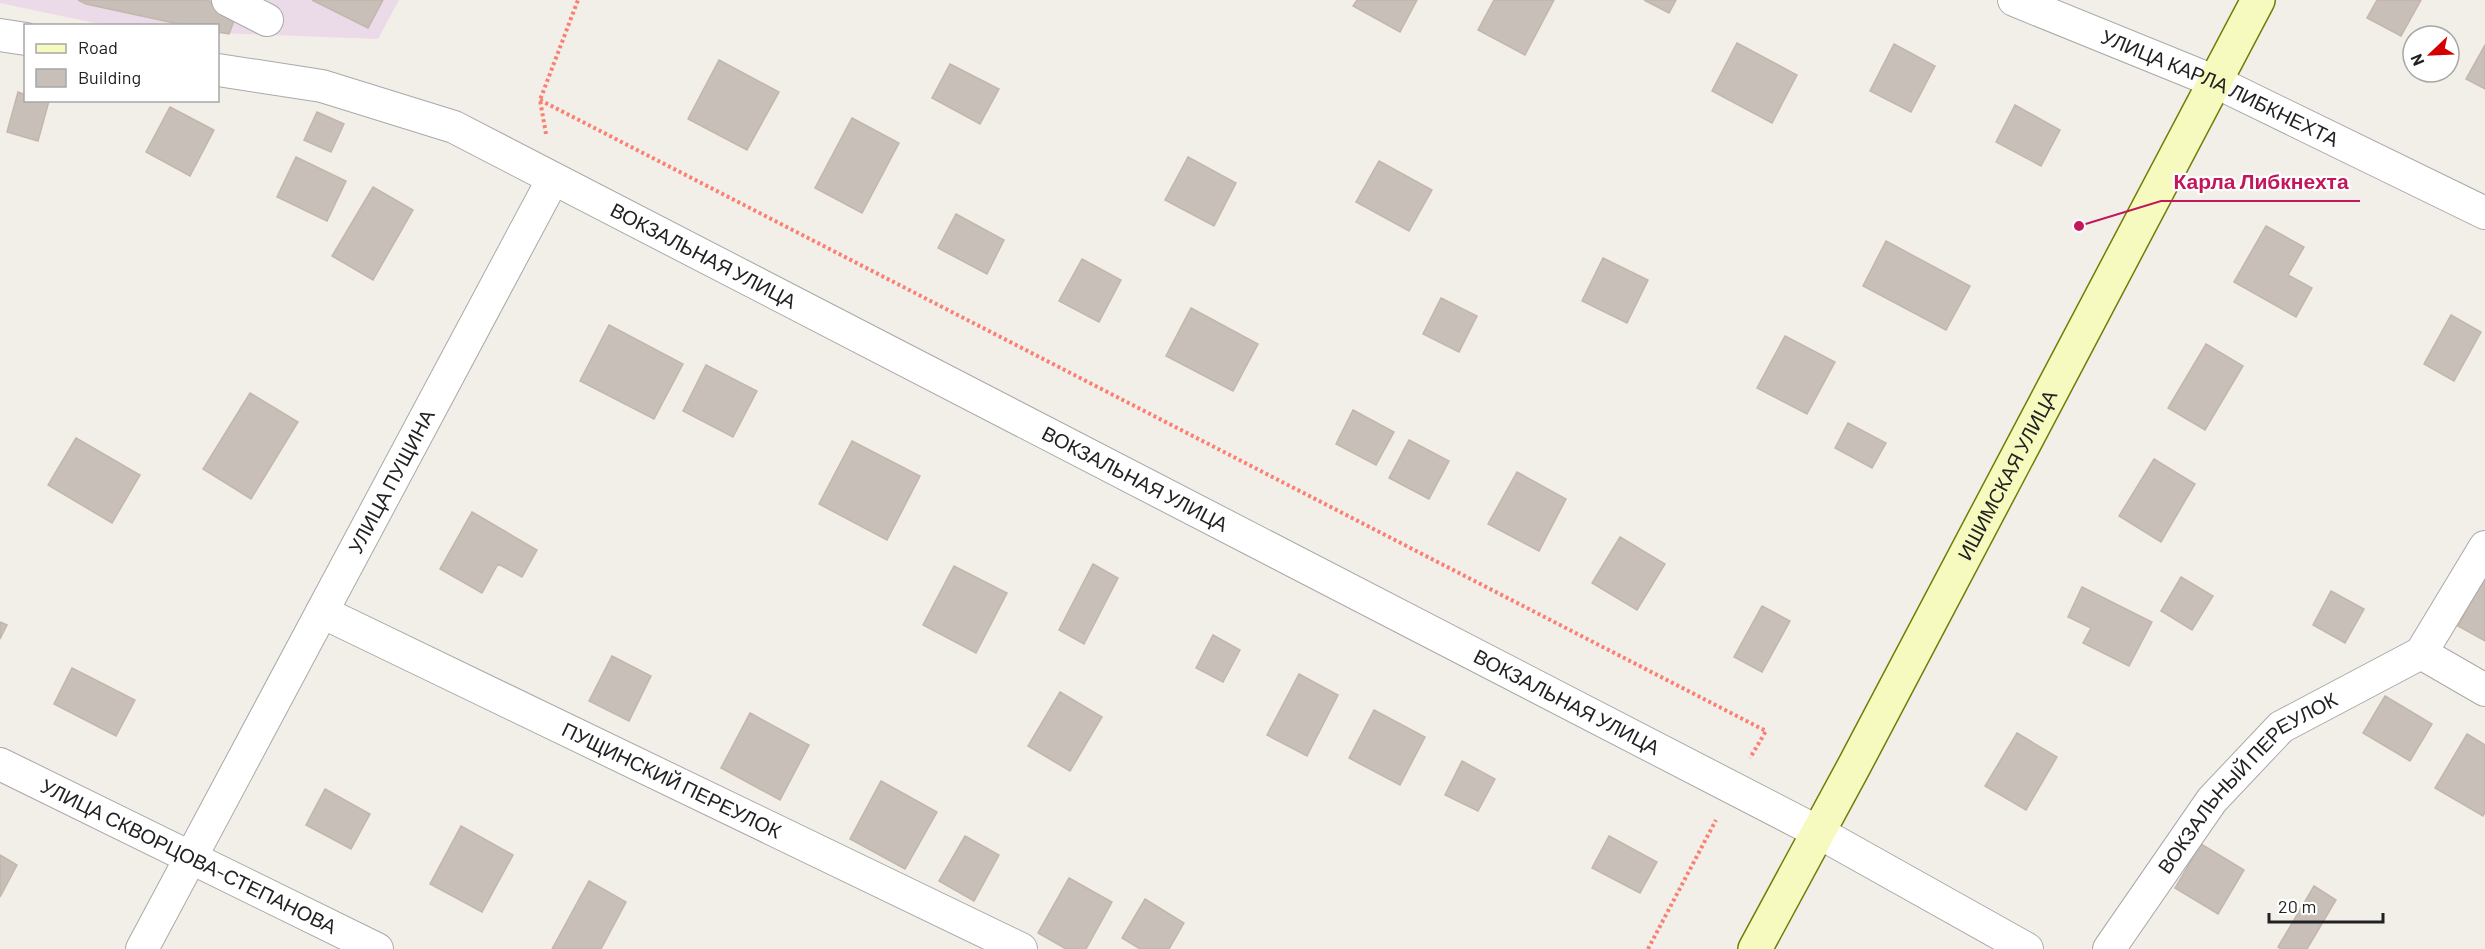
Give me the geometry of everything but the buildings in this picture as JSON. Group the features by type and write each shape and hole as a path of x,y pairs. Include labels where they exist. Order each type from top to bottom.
{"main road":[{"name":"ИШИМСКАЯ УЛИЦА","path":"1755,949 2258,0"}],"street":[{"path":"228,0 267,20"},
{"name":"УЛИЦА КАРЛА ЛИБКНЕХТА","path":"2014,0 2216,82 2485,213"},
{"path":"0,35 24,39"},
{"name":"ВОКЗАЛЬНАЯ УЛИЦА","path":"219,70 322,86 454,127 1818,832 2027,949"},
{"name":"УЛИЦА ПУЩИНА","path":"142,949 553,179"},
{"path":"2485,547 2421,653 2485,690"},
{"name":"ПУЩИНСКИЙ ПЕРЕУЛОК","path":"322,612 1021,949"},
{"name":"ВОКЗАЛЬНЫЙ ПЕРЕУЛОК","path":"2109,949 2212,800 2281,728 2421,653"},
{"name":"УЛИЦА СКВОРЦОВА-СТЕПАНОВА","path":"0,764 377,949"}],"path":[{"path":"553,179 540,100 578,0"},
{"path":"540,100 1766,730 1648,949"}],"shaded area":[{"path":"0,0 399,0 378,39 219,33 219,24 99,24 0,3"}],"place":[{"name":"Карла Либкнехта","path":"2079,226"}]}
